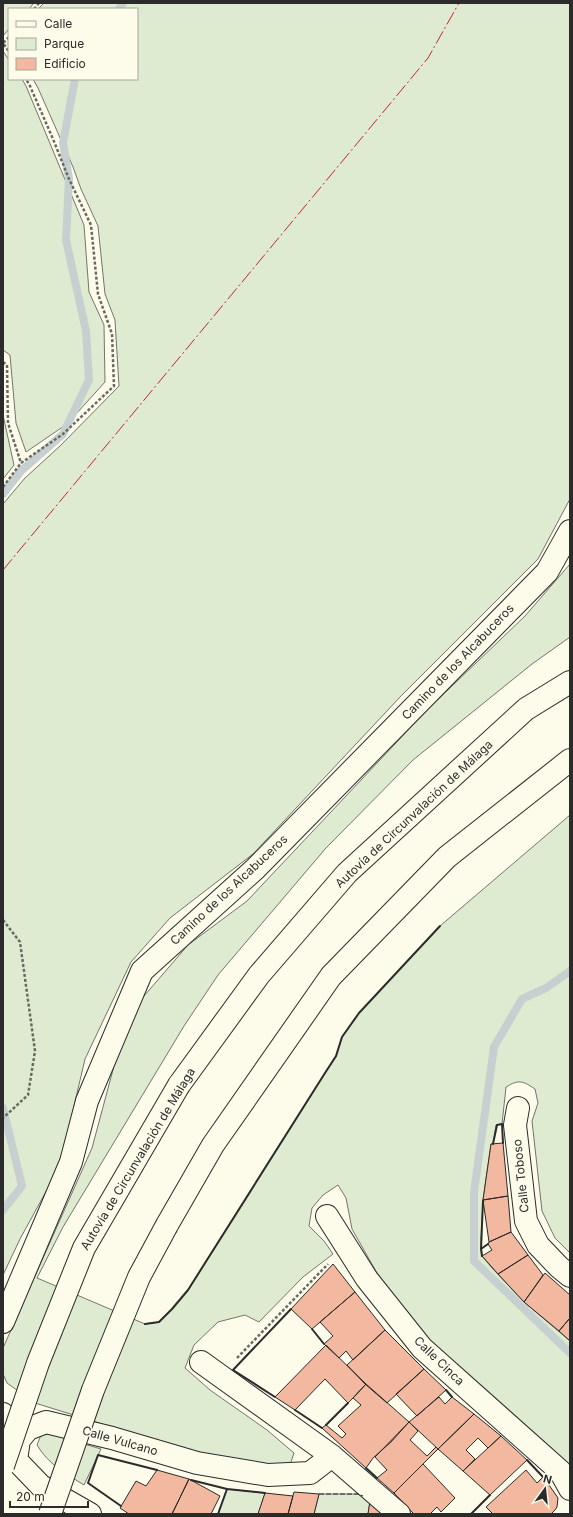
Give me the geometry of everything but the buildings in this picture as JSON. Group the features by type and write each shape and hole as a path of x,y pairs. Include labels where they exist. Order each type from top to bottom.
{"main road":[{"name":"Camino de los Alcabuceros","path":"3,1322 71,1162 87,1102 142,971 255,869 547,572 570,531"},
{"name":"Autovía de Circunvalación de Málaga","path":"10,1460 38,1364 84,1248 179,1086 259,975 347,873 526,709 570,682"},
{"path":"50,1514 93,1390 140,1277 166,1225 213,1145 331,976 447,857 570,760"},
{"name":"Calle Toboso","path":"518,1108 515,1125 526,1221 538,1245 570,1276"},
{"name":"Calle Cinca","path":"327,1216 367,1279 422,1348 560,1471 570,1489"},
{"path":"201,1362 332,1456 399,1514"},
{"path":"3,1414 10,1460 41,1486 90,1514"},
{"name":"Calle Vulcano","path":"10,1460 28,1428 46,1422 112,1438 197,1463 268,1475 310,1473 332,1456"}],"path":[{"path":"8,38 3,43 8,50"},
{"path":"3,487 21,463 64,434 114,386 112,334 98,294 91,225 69,179 27,80"},
{"path":"3,362 7,365 8,423 21,463"},
{"path":"3,920 20,942 35,1051 28,1095 3,1118"},
{"path":"220,1376 330,1262 350,1253"}],"green space":[{"path":"3,3 34,3 30,8 8,8 8,30 3,36"},
{"path":"44,3 570,3 570,499 538,559 401,696 253,854 170,918 131,962 85,1059 60,1166 20,1239 3,1275 3,504 25,478 60,446 119,386 115,320 105,294 98,226 34,80 138,80 138,8 39,8"},
{"path":"3,51 8,58 8,80 23,80 26,86 84,225 89,292 104,325 105,382 67,424 26,452 16,423 10,355 3,350"},
{"path":"3,415 14,465 3,479"},
{"path":"570,564 570,637 532,664 413,760 326,848 218,975 184,1026 63,1227 37,1278 145,1324 159,1322 188,1290 336,1057 342,1037 359,1013 440,926 570,815 570,1253 555,1238 542,1211 532,1121 538,1103 535,1089 521,1082 514,1083 506,1087 502,1124 496,1125 493,1144 491,1144 483,1200 481,1239 482,1256 492,1268 524,1302 570,1341 570,1471 446,1359 403,1310 377,1273 352,1229 346,1198 338,1185 323,1195 312,1208 309,1226 324,1241 333,1254 303,1277 259,1322 245,1315 218,1322 194,1345 185,1368 210,1390 267,1430 294,1453 290,1465 277,1467 202,1455 35,1403 7,1383 3,1374 3,1348 92,1148 114,1066 138,1003 188,945 247,901 428,709 525,616"},
{"path":"51,1434 101,1449 84,1485 52,1463 37,1445 41,1435"},
{"path":"227,1489 265,1493 258,1514 218,1514"},
{"path":"319,1494 358,1494 370,1501 368,1514 314,1514"}],"waterway":[{"path":"120,8 123,3"},
{"path":"3,494 21,471 63,434 89,380 86,331 66,240 69,179 63,143 75,80"},
{"path":"570,971 546,988 522,999 494,1047 474,1192 474,1261 570,1353"},
{"path":"3,1108 22,1186 3,1210"}],"fence":[{"path":"319,1494 358,1494 363,1496"}],"wall":[{"path":"145,1324 159,1322 188,1290 336,1056 342,1037 359,1013 440,926"},
{"path":"493,1144 497,1125 502,1124 503,1143"},
{"path":"481,1249 483,1201"},
{"path":"482,1256 481,1249 488,1244"},
{"path":"275,1397 233,1370 291,1309"},
{"path":"312,1329 324,1344"},
{"path":"446,1390 452,1397"},
{"path":"326,1425 348,1403"},
{"path":"295,1410 322,1428"},
{"path":"121,1506 88,1483 98,1455 157,1470"},
{"path":"527,1460 543,1477"},
{"path":"366,1468 377,1478"},
{"path":"191,1480 227,1489 218,1514"},
{"path":"227,1489 265,1493"},
{"path":"471,1514 490,1495"}],"power":[{"path":"3,570 428,58 459,3"}]}
